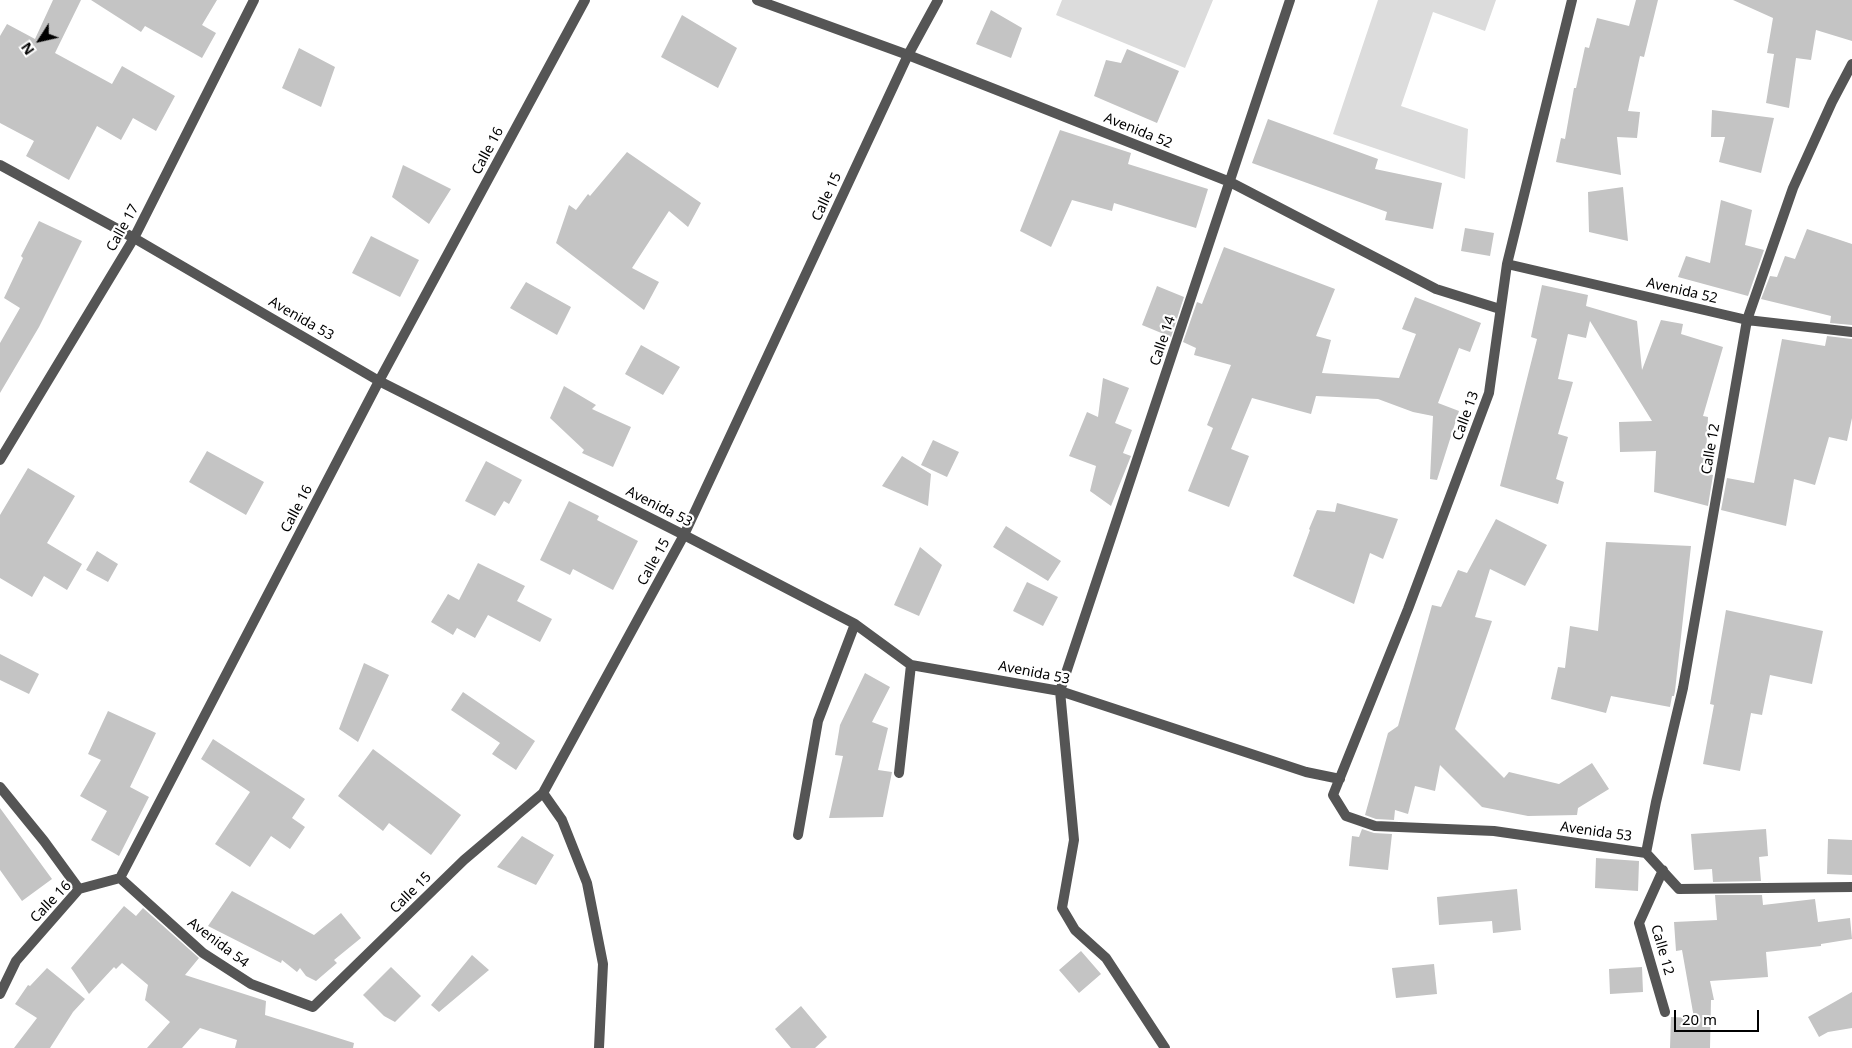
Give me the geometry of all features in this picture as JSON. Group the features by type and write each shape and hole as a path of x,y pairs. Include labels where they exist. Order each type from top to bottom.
{"street":[{"name":"Calle 17","path":"0,460 134,238 254,0"},
{"name":"Calle 16","path":"0,994 16,961 79,889 120,878 379,381 585,0"},
{"name":"Avenida 52","path":"757,0 908,55 1230,182 1436,289 1500,309"},
{"name":"Calle 15","path":"313,1007 464,860 543,793 684,535 908,55 938,0"},
{"name":"Calle 14","path":"1060,690 1290,0"},
{"name":"Calle 13","path":"1333,795 1408,609 1489,393 1507,264 1572,0"},
{"name":"Calle 12","path":"1646,853 1683,688 1747,320 1793,188 1832,102 1852,64"},
{"name":"Avenida 53","path":"0,165 134,238 379,381 684,535 854,624 910,665 1060,690 1306,772 1340,779"},
{"name":"Avenida 52","path":"1507,264 1747,320 1852,332"},
{"path":"798,835 818,721 854,624"},
{"path":"899,773 910,665"},
{"path":"1060,690 1074,840 1062,908 1075,930 1106,958 1165,1048"},
{"path":"0,787 44,841 79,889"},
{"path":"543,793 562,820 587,883 603,964 599,1048"},
{"name":"Avenida 53","path":"1333,795 1346,816 1375,826 1494,831 1646,853 1679,890 1852,887"},
{"name":"Calle 12","path":"1663,870 1639,923 1665,1012"},
{"name":"Avenida 54","path":"120,878 211,958 251,984 313,1007"}],"shaded area":[{"path":"1062,0 1213,0 1185,68 1056,15"},
{"path":"1378,0 1496,0 1485,31 1433,12 1401,106 1468,129 1465,179 1333,134"}],"building":[{"path":"53,0 81,0 55,53 112,84 122,66 175,96 156,131 133,118 121,140 97,126 69,180 26,156 34,141 0,123 0,36 7,24 35,39"},
{"path":"91,0 217,0 202,25 216,33 202,58 145,26 141,32"},
{"path":"1636,0 1658,0 1644,57 1640,56 1628,111 1640,112 1637,138 1617,137 1621,175 1556,162 1561,138 1565,139 1574,88 1576,88 1585,47 1589,48 1597,18 1629,26"},
{"path":"1733,0 1852,0 1852,41 1816,30 1811,60 1796,58 1789,108 1766,103 1774,54 1767,53 1773,18"},
{"path":"991,10 1022,28 1011,58 976,44"},
{"path":"682,15 737,48 718,88 661,57"},
{"path":"299,48 335,67 321,107 282,88"},
{"path":"1127,49 1179,71 1157,123 1094,96 1106,60 1121,63"},
{"path":"1712,110 1774,118 1761,173 1719,162 1725,137 1711,137"},
{"path":"1268,119 1378,159 1375,169 1442,183 1433,229 1385,220 1387,212 1252,163"},
{"path":"1060,130 1131,153 1128,164 1208,189 1196,228 1114,203 1112,211 1072,200 1051,247 1020,231"},
{"path":"627,152 701,203 688,227 669,211 632,268 659,282 644,310 556,243 569,205 576,210 588,194 590,196"},
{"path":"403,165 451,189 429,224 392,197"},
{"path":"1623,187 1628,241 1589,232 1588,192"},
{"path":"1721,200 1752,210 1745,245 1764,250 1748,296 1678,277 1686,256 1710,263"},
{"path":"39,221 82,241 39,327 0,393 0,343 20,308 4,298 23,258 21,256"},
{"path":"1465,228 1494,233 1490,256 1461,251"},
{"path":"1807,229 1852,244 1852,325 1830,323 1831,316 1761,299 1770,276 1777,277 1785,256 1795,259"},
{"path":"371,236 419,260 400,297 352,273"},
{"path":"1224,247 1335,289 1316,336 1331,340 1322,373 1399,378 1416,334 1402,329 1415,297 1481,323 1470,352 1459,348 1438,403 1459,411 1437,480 1430,479 1433,416 1413,412 1378,399 1316,396 1311,414 1252,398 1231,449 1249,456 1229,507 1188,491 1213,428 1207,425 1231,365 1194,355 1196,348 1183,342 1197,302 1202,304"},
{"path":"526,282 571,307 557,335 510,308"},
{"path":"1542,285 1588,295 1586,306 1637,321 1642,370 1661,320 1683,324 1681,334 1723,347 1703,416 1708,417 1705,473 1713,475 1708,506 1654,492 1656,451 1620,452 1619,422 1652,421 1590,321 1586,338 1568,334 1558,379 1573,382 1558,434 1568,437 1556,479 1564,482 1558,504 1500,486 1537,339 1531,337"},
{"path":"1157,286 1184,297 1171,337 1142,325"},
{"path":"1827,336 1852,339 1852,418 1847,441 1829,437 1815,485 1794,479 1786,526 1721,510 1727,478 1754,483 1782,339 1825,346"},
{"path":"641,345 680,367 663,395 625,374"},
{"path":"1103,378 1129,388 1115,423 1132,430 1123,453 1131,456 1111,506 1090,491 1096,466 1069,456 1087,412 1098,417"},
{"path":"564,386 596,405 592,409 631,427 613,467 582,453 584,450 550,418"},
{"path":"933,440 959,452 947,477 921,465"},
{"path":"207,451 264,482 246,515 189,482"},
{"path":"902,456 931,474 928,506 882,486"},
{"path":"486,461 522,480 509,504 504,501 495,516 465,501"},
{"path":"28,468 75,496 47,543 82,564 67,590 44,576 32,597 0,578 0,515"},
{"path":"569,501 599,516 597,520 638,541 613,590 573,569 570,575 540,560"},
{"path":"1337,503 1398,519 1383,559 1370,553 1354,604 1293,576 1317,510 1335,512"},
{"path":"1496,519 1547,545 1525,586 1490,569 1475,617 1492,621 1455,729 1504,778 1509,772 1559,784 1592,763 1609,789 1578,808 1577,815 1528,816 1482,807 1440,765 1435,791 1415,786 1408,814 1395,810 1394,820 1376,819 1365,815 1388,733 1398,726 1432,605 1441,607 1458,570 1467,573"},
{"path":"1006,526 1061,561 1048,581 993,547"},
{"path":"1606,542 1691,546 1675,691 1670,707 1611,696 1606,713 1551,699 1558,667 1565,668 1570,626 1598,631"},
{"path":"920,547 942,565 919,616 894,605"},
{"path":"97,551 118,564 108,582 86,570"},
{"path":"478,563 525,586 517,601 552,619 540,642 488,615 475,638 457,628 453,635 431,622 448,594 459,600"},
{"path":"1027,582 1058,597 1043,626 1013,611"},
{"path":"1726,610 1823,631 1812,684 1770,675 1762,715 1751,713 1740,771 1703,764 1714,705 1710,704"},
{"path":"0,654 39,674 29,694 0,680"},
{"path":"364,663 389,675 358,742 339,729"},
{"path":"865,673 890,687 872,722 888,728 878,770 892,772 883,817 829,818 843,756 835,755 840,725"},
{"path":"463,692 535,741 516,770 492,754 500,743 451,710"},
{"path":"108,711 156,733 130,787 149,797 119,856 91,840 107,811 80,796 101,760 88,754"},
{"path":"213,739 305,799 292,818 305,827 290,849 271,836 250,867 215,844 250,792 201,759"},
{"path":"373,749 461,815 431,855 389,823 383,831 338,796"},
{"path":"0,808 52,879 22,901 0,870"},
{"path":"1362,829 1374,833 1392,834 1388,870 1349,866 1352,836 1359,837"},
{"path":"1766,829 1768,856 1759,857 1761,881 1713,882 1712,869 1694,870 1691,834"},
{"path":"522,836 554,855 536,885 497,867"},
{"path":"1828,839 1852,840 1852,875 1827,874"},
{"path":"1596,858 1639,861 1638,891 1595,888"},
{"path":"1517,889 1521,930 1493,933 1492,921 1439,925 1437,897"},
{"path":"232,891 314,935 341,913 361,938 334,960 337,963 316,981 306,976 300,968 297,972 282,960 281,963 208,926"},
{"path":"1715,895 1762,895 1763,905 1815,899 1818,922 1850,918 1852,939 1821,944 1821,946 1766,952 1768,977 1710,981 1714,1000 1711,1000 1710,1048 1670,1048 1671,1017 1694,1018 1682,950 1676,951 1674,922 1717,920"},
{"path":"124,906 136,916 143,908 199,958 185,975 266,1001 265,1015 354,1043 353,1048 235,1048 237,1040 200,1028 182,1048 147,1048 170,1022 145,1000 148,985 122,963 116,969 114,967 89,994 71,968"},
{"path":"1081,951 1101,974 1079,993 1059,970"},
{"path":"472,955 489,970 439,1012 431,1005"},
{"path":"1434,964 1437,994 1396,998 1392,968"},
{"path":"391,967 421,996 395,1022 384,1016 363,995"},
{"path":"1642,967 1643,992 1610,994 1609,969"},
{"path":"47,968 85,999 73,1012 50,1048 14,1048 37,1018 15,1004 28,985 30,986"},
{"path":"1852,992 1852,1028 1828,1032 1819,1037 1808,1017"},
{"path":"801,1006 827,1037 815,1048 791,1048 775,1029"}]}
